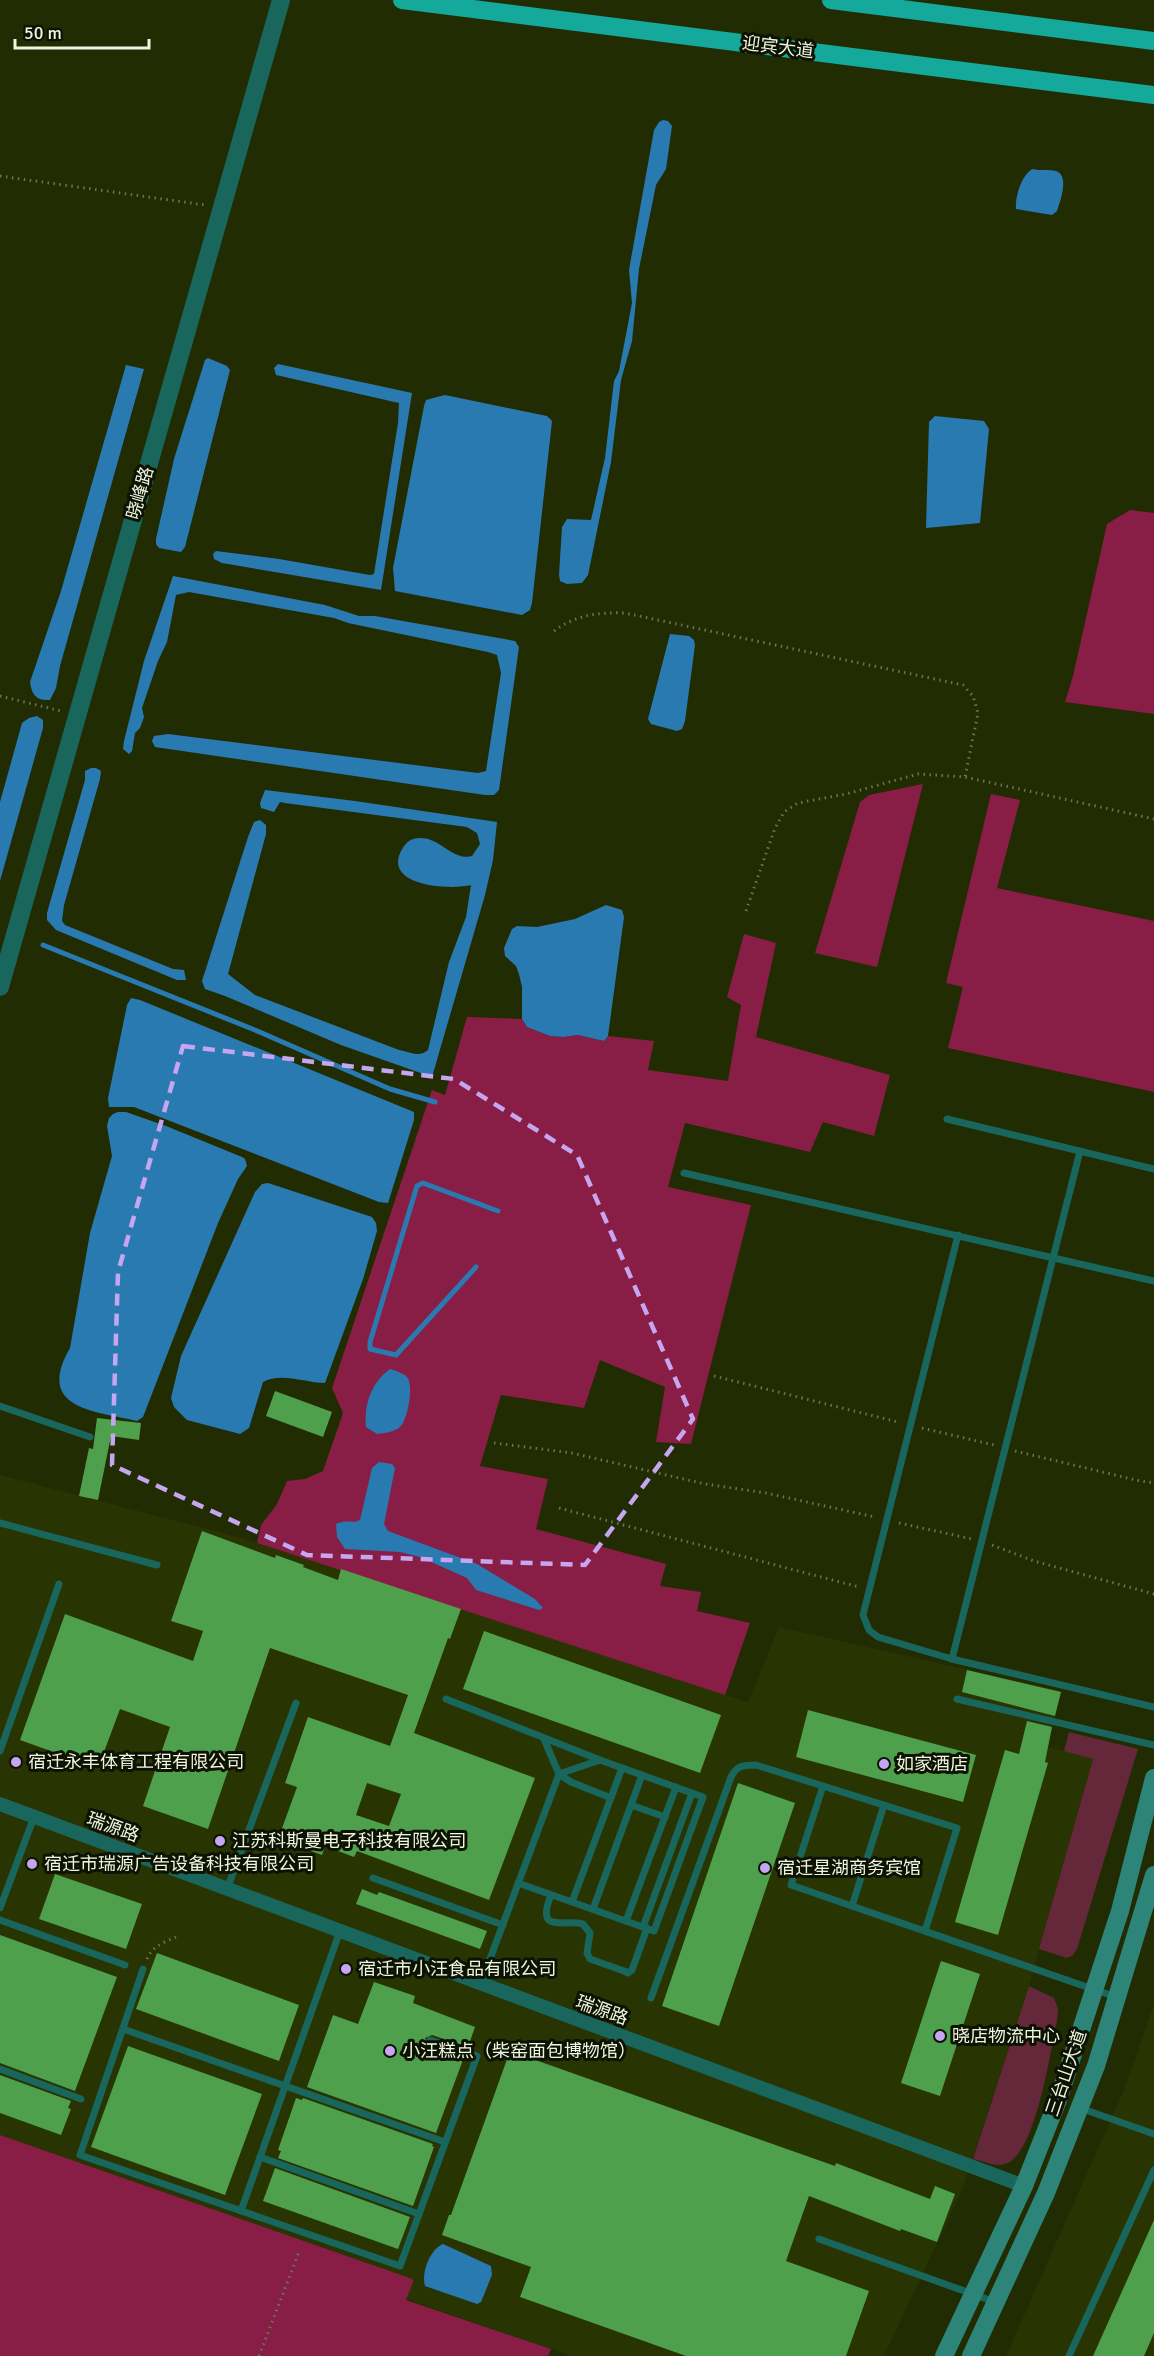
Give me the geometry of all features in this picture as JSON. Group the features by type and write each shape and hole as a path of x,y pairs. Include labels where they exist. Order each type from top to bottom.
{"highway":[{"name":"迎宾大道","path":"402,0 1154,95"},
{"path":"831,0 1154,41"}],"main road":[{"name":"三台山大道","path":"944,2356 1023,2186 1058,2100 1120,1911 1154,1778"},
{"name":"三台山大道","path":"971,2356 1046,2193 1096,2066 1154,1875"}],"street":[{"name":"晓峰路","path":"0,987 281,0"},
{"name":"瑞源路","path":"0,1804 1023,2186"},
{"path":"1138,1842 1154,1817"}],"lane":[{"path":"947,1119 1154,1169"},
{"path":"952,1659 1080,1151"},
{"path":"684,1173 1154,1281"},
{"path":"958,1235 863,1615 869,1630 878,1637 952,1659 1154,1707"},
{"path":"0,1407 90,1437"},
{"path":"0,1522 157,1565"},
{"path":"0,1751 58,1584"},
{"path":"446,1699 600,1760 703,1797 654,1931 518,1883"},
{"path":"957,1699 1154,1745"},
{"path":"227,1889 296,1703"},
{"path":"544,1738 559,1774 571,1782 611,1798"},
{"path":"559,1774 600,1760"},
{"path":"651,1998 735,1770 743,1765 756,1765 957,1828 925,1931"},
{"path":"572,1902 622,1768"},
{"path":"481,1983 559,1774"},
{"path":"593,1909 642,1775"},
{"path":"823,1786 791,1885 1118,1998"},
{"path":"626,1921 676,1787"},
{"path":"551,1894 547,1908 549,1919 553,1923 583,1924 590,1934 587,1953 590,1959 628,1973 632,1970 647,1914 692,1793"},
{"path":"631,1805 664,1817"},
{"path":"852,1906 884,1805"},
{"path":"0,1908 34,1817"},
{"path":"373,1878 503,1924"},
{"path":"0,1920 125,1965"},
{"path":"241,2211 340,1931"},
{"path":"143,1969 80,2155 400,2266 477,2056 430,2040"},
{"path":"123,2029 446,2142"},
{"path":"0,2069 81,2099"},
{"path":"1080,2108 1154,2134"},
{"path":"260,2157 419,2214"},
{"path":"1069,2356 1154,2170"},
{"path":"819,2240 996,2302"}],"path":[{"path":"0,176 222,207"},
{"path":"554,631 568,621 584,615 625,613 963,685 973,696 978,713 965,777"},
{"path":"0,696 77,715"},
{"path":"746,911 775,828 784,812 798,803 846,794 918,774 965,777 1154,819"},
{"path":"714,1376 1140,1481 1154,1482"},
{"path":"494,1443 572,1453 705,1484 766,1493 982,1541 1034,1562 1154,1594"},
{"path":"559,1508 869,1589"},
{"path":"143,1969 149,1954 159,1944 177,1937"},
{"path":"259,2356 299,2252"}],"highlighted area":[{"path":"183,1046 454,1079 577,1155 693,1419 585,1565 307,1555 112,1465 118,1272"}],"shaded area":[{"path":"1130,510 1154,513 1154,714 1065,702 1073,676 1107,524"},
{"path":"923,784 877,967 815,953 860,802 869,795"},
{"path":"991,794 1020,800 997,888 1154,921 1154,1092 948,1048 963,987 946,983"},
{"path":"744,934 776,943 756,1037 890,1075 874,1136 823,1122 810,1152 685,1123 668,1187 751,1205 691,1444 656,1442 665,1387 600,1360 584,1408 501,1395 480,1466 548,1479 536,1529 666,1564 660,1586 701,1592 697,1611 750,1623 725,1695 257,1543 261,1525 277,1504 287,1481 305,1479 323,1471 343,1413 332,1388 432,1090 445,1095 467,1017 522,1019 527,1027 550,1036 578,1035 604,1041 608,1036 654,1041 648,1070 728,1081 741,1005 727,997"},
{"path":"0,1475 238,1537 748,1702 779,1627 1061,1691 1048,1747 1093,1758 1029,1986 962,2190 884,2356 572,2356 406,2299 414,2281 407,2277 0,2135"},
{"path":"1069,1732 1138,1749 1077,1949 1067,1958 1039,1949 1093,1759 1064,1751"},
{"path":"1029,1986 1054,1998 1058,2009 1051,2054 1033,2123 1016,2157 1005,2164 993,2164 973,2159"},
{"path":"1154,2004 1154,2356 1006,2356 1125,2088"},
{"path":"0,2135 407,2277 414,2280 406,2300 551,2349 548,2356 0,2356"}],"water":[{"path":"663,120 668,121 672,126 666,169 656,185 639,269 632,341 621,380 611,462 588,575 582,583 567,584 560,581 559,575 562,527 567,519 591,520 605,458 614,381 619,371 632,303 629,270 654,130"},
{"path":"1032,169 1056,171 1062,178 1063,189 1060,201 1057,211 1052,215 1016,209 1020,187"},
{"path":"208,358 227,366 230,370 185,547 181,552 159,548 156,539 174,459 205,360"},
{"path":"278,364 412,393 381,590 222,563 214,559 213,554 216,551 374,574 398,423 399,403 276,375 274,368"},
{"path":"126,365 144,369 60,666 56,688 50,700 41,699 34,694 30,682 61,591"},
{"path":"445,395 547,416 552,421 532,603 530,610 522,615 395,591 393,568 424,406 426,400"},
{"path":"935,416 984,421 989,429 980,523 926,528 929,422"},
{"path":"173,576 325,605 359,616 375,616 515,641 519,647 499,790 494,795 485,795 155,747 152,741 154,736 168,734 478,773 486,771 501,673 497,655 334,618 189,592 176,595 167,642 142,708 144,717 140,728 135,733 132,751 129,754 123,749 124,741 144,661"},
{"path":"670,634 689,636 694,640 695,645 685,721 682,729 677,731 651,724 648,719"},
{"path":"37,716 43,720 43,728 0,881 0,802 22,723"},
{"path":"91,768 101,771 100,779 64,905 62,921 65,925 173,969 184,970 186,980 177,980 56,930 47,920 47,913 85,780 85,771"},
{"path":"265,790 497,822 493,860 485,895 432,1077 341,1045 205,989 202,981 248,837 254,822 260,820 266,825 266,834 228,974 255,995 399,1050 421,1054 428,1050 449,962 466,917 471,885 436,886 410,879 402,872 398,863 401,851 409,841 422,838 437,843 457,855 472,856 480,844 477,833 467,827 280,802 274,812 261,808 260,803"},
{"path":"606,905 622,910 624,917 608,1036 604,1041 578,1035 550,1036 527,1027 522,1019 522,987 519,974 516,966 505,956 504,948 512,929 517,926 537,927 575,919"},
{"path":"131,998 414,1112 414,1120 388,1203 379,1202 134,1107 109,1107 108,1098 127,1005"},
{"path":"118,1112 126,1112 166,1126 242,1157 247,1166 238,1179 218,1223 143,1417 137,1421 88,1410 74,1404 64,1395 60,1384 61,1368 70,1348 90,1233 112,1156 107,1126 109,1118"},
{"path":"268,1183 372,1217 377,1231 363,1279 325,1383 286,1378 263,1382 249,1428 240,1434 187,1420 174,1407 171,1398 181,1356 255,1192 262,1184"},
{"path":"390,1369 407,1377 410,1387 409,1402 400,1427 377,1434 366,1427 366,1410 374,1387"},
{"path":"379,1462 392,1464 395,1468 384,1524 388,1531 477,1564 535,1599 543,1608 539,1610 476,1590 467,1578 420,1557 400,1552 345,1549 337,1537 336,1524 360,1520 372,1468"},
{"path":"443,2244 491,2266 492,2275 481,2302 477,2304 425,2286 424,2275 428,2262 434,2251"}],"building":[{"path":"275,1391 332,1412 323,1437 266,1416"},
{"path":"97,1418 141,1423 139,1440 111,1436 98,1500 79,1496 89,1448 93,1449"},
{"path":"202,1531 275,1558 276,1555 304,1565 303,1567 338,1580 341,1569 461,1609 450,1639 448,1638 414,1733 535,1778 489,1900 357,1851 354,1857 325,1846 322,1855 303,1848 306,1840 281,1831 297,1787 285,1783 308,1717 390,1746 408,1695 270,1648 208,1829 143,1806 170,1727 120,1709 98,1768 20,1740 65,1614 193,1661 203,1631 171,1621","holes":["367,1783 401,1794 389,1826 356,1815"]},
{"path":"484,1631 721,1715 700,1773 463,1689"},
{"path":"967,1670 1061,1692 1055,1716 962,1692"},
{"path":"808,1710 976,1755 963,1802 796,1757"},
{"path":"1027,1721 1052,1727 1045,1762 1048,1763 998,1935 955,1922 1005,1750 1019,1754"},
{"path":"738,1783 795,1803 719,2026 662,2006"},
{"path":"55,1874 142,1904 126,1949 39,1919"},
{"path":"362,1889 377,1895 379,1892 487,1931 480,1949 356,1904"},
{"path":"0,1935 117,1977 75,2091 0,2063"},
{"path":"157,1953 299,2005 279,2061 136,2009"},
{"path":"941,1961 980,1974 940,2096 901,2083"},
{"path":"374,1982 415,1996 413,2003 475,2027 468,2047 432,2035 425,2038 428,2045 464,2057 436,2133 307,2087 333,2015 358,2024"},
{"path":"128,2046 262,2094 225,2195 91,2147"},
{"path":"510,2051 835,2166 836,2163 930,2199 935,2186 955,2194 937,2242 901,2229 900,2231 809,2196 786,2261 869,2291 846,2356 686,2356 520,2297 531,2267 442,2235"},
{"path":"0,2075 71,2101 68,2108 71,2109 61,2135 0,2113"},
{"path":"296,2098 302,2100 303,2098 433,2144 434,2147 413,2206 278,2158 281,2151 278,2150"},
{"path":"275,2168 410,2217 398,2249 263,2201"},
{"path":"1154,2220 1154,2333 1144,2356 1093,2356"}],"waterway":[{"path":"43,945 255,1030 390,1089 435,1102"},
{"path":"476,1267 396,1355 370,1349 370,1342 417,1186 423,1183 498,1211"}],"place":[{"name":"宿迁永丰体育工程有限公司","path":"16,1762"},
{"name":"如家酒店","path":"884,1764"},
{"name":"江苏科斯曼电子科技有限公司","path":"220,1841"},
{"name":"宿迁市瑞源广告设备科技有限公司","path":"32,1864"},
{"name":"宿迁星湖商务宾馆","path":"765,1868"},
{"name":"宿迁市小汪食品有限公司","path":"346,1969"},
{"name":"晓店物流中心","path":"940,2036"},
{"name":"小汪糕点（柴窑面包博物馆）","path":"390,2051"}]}
